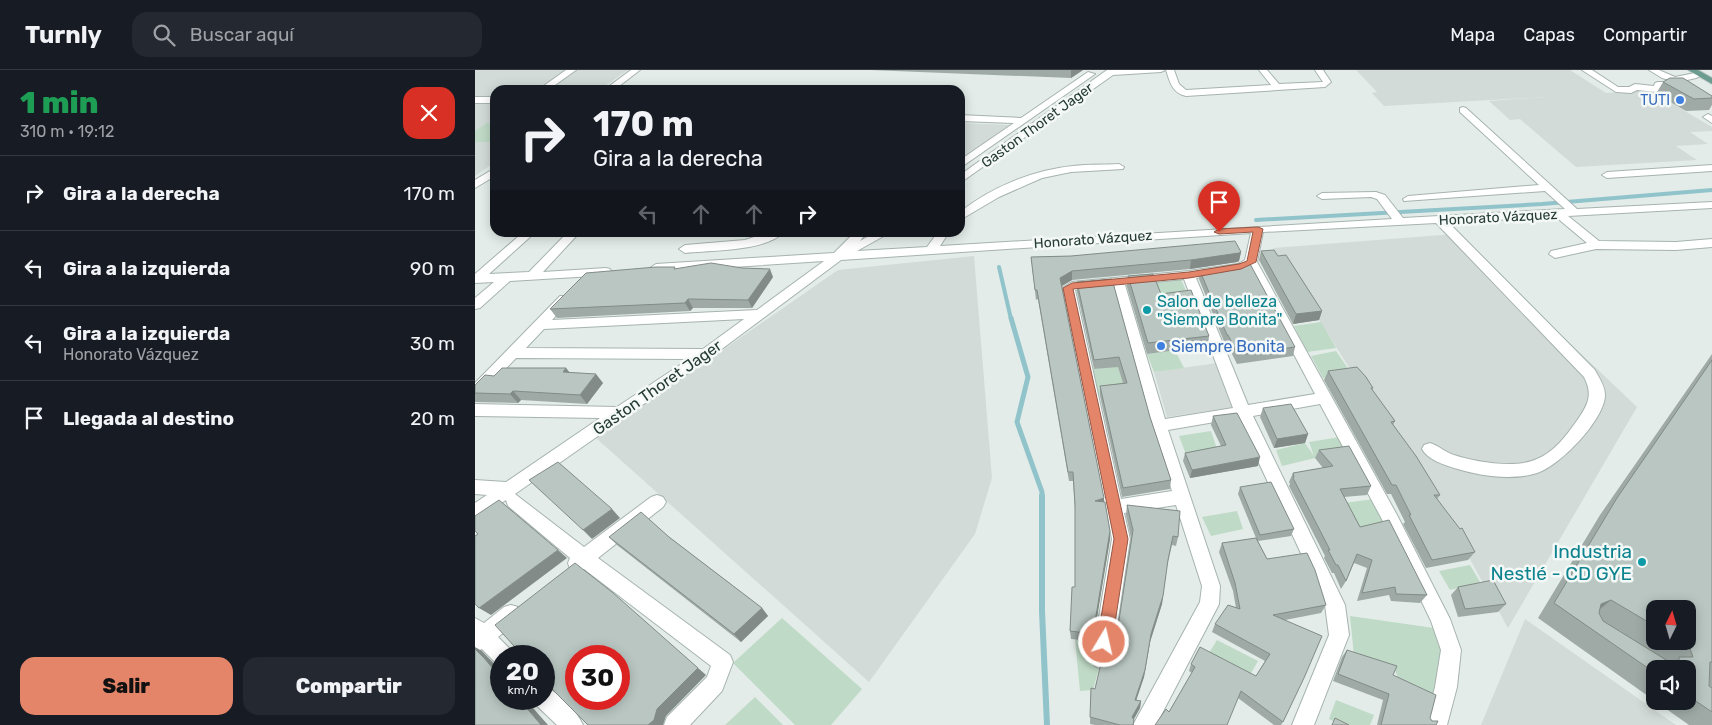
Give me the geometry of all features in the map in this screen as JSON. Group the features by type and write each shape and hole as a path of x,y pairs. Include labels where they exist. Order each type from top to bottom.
{"main road":[{"path":"1698,71 1712,79"}],"street":[{"path":"550,85 572,70"},
{"path":"615,85 636,70"},
{"name":"Gaston Thoret Jager","path":"965,161 1097,70"},
{"path":"1112,71 1161,70"},
{"path":"1170,70 1175,84 1181,92 1186,93 1325,84 1327,82 1319,70"},
{"path":"1263,70 1277,87"},
{"path":"1586,70 1616,89 1631,90 1635,87 1656,89 1659,88 1658,86 1671,88 1678,86 1673,81 1653,70"},
{"name":"Gaston Thoret Jager","path":"965,176 1112,71"},
{"path":"1673,81 1698,71"},
{"path":"1673,81 1712,79"},
{"path":"475,100 490,100"},
{"path":"1463,110 1556,196 1596,245"},
{"path":"965,118 1022,121"},
{"path":"965,214 1020,183 1042,175 1065,170 1119,167"},
{"path":"1607,175 1712,168"},
{"path":"475,185 490,174"},
{"path":"1407,199 1547,188"},
{"path":"1322,196 1372,194 1381,196 1397,218"},
{"name":"Honorato Vázquez","path":"640,270 1397,218 1439,220 1566,210 1712,205"},
{"path":"1429,449 1448,460 1495,469 1525,468 1543,464 1568,445 1598,404 1598,394 1590,374 1439,220"},
{"path":"1258,229 1251,262 1395,528 1440,619 1451,650 1446,687 1436,725"},
{"path":"476,279 524,237"},
{"path":"532,276 570,237"},
{"path":"685,249 754,243 771,237"},
{"name":"Gaston Thoret Jager","path":"475,512 512,495 620,413 706,354 837,257 857,237"},
{"name":"Gaston Thoret Jager","path":"837,257 876,237"},
{"path":"930,250 939,237"},
{"path":"1555,254 1596,245 1676,246 1712,243"},
{"path":"1102,659 1121,539 1068,288 1118,281 1189,275 1241,267 1251,262"},
{"path":"476,279 620,271"},
{"path":"475,392 591,273"},
{"path":"1189,275 1241,410 1335,605 1339,635 1303,725"},
{"path":"475,305 507,277"},
{"path":"1118,281 1159,426 1211,586 1209,604 1144,725"},
{"path":"539,325 759,314"},
{"path":"512,353 706,354"},
{"path":"1159,426 1241,410 1325,398"},
{"path":"475,410 620,413"},
{"path":"475,487 512,495 584,558 723,662 715,684 675,725"},
{"path":"1114,508 1182,497"},
{"path":"561,576 657,502"},
{"path":"490,645 478,635 522,606"},
{"path":"555,708 571,725"}],"shaded area":[{"path":"475,70 628,70 606,85 490,85 490,97 475,96"},
{"path":"1356,70 1570,70 1606,93 1649,90 1712,127 1712,131 1690,132 1708,144 1676,146 1697,160 1576,167 1520,119 1510,120 1489,101 1545,97 1384,106 1372,93 1377,92"},
{"path":"475,103 490,104 490,166 475,176"},
{"path":"965,123 1010,125 965,156"},
{"path":"1455,234 1637,407 1508,628 1461,543 1273,248"},
{"path":"974,256 992,478 975,534 869,682 596,438 838,270"},
{"path":"1217,363 1236,407 1167,417 1154,372"},
{"path":"1525,619 1646,704 1646,710 1655,710 1676,725 1481,725"}],"green space":[{"path":"487,123 490,123 490,142 475,142 475,131"},
{"path":"1181,279 1190,300 1160,304 1151,282"},
{"path":"1321,322 1336,348 1307,352 1294,326"},
{"path":"1175,350 1184,368 1154,372 1147,354"},
{"path":"1336,351 1351,373 1323,378 1311,356"},
{"path":"1118,366 1126,392 1094,396 1088,370"},
{"path":"1211,431 1218,452 1187,457 1179,436"},
{"path":"1340,437 1350,454 1315,458 1282,466 1276,450 1305,443 1314,456 1309,442"},
{"path":"1374,499 1387,525 1356,530 1344,503"},
{"path":"1237,511 1243,529 1211,536 1202,517"},
{"path":"1470,565 1480,582 1450,590 1439,571"},
{"path":"1350,616 1434,628 1446,646 1436,699 1401,685 1394,668 1354,655"},
{"path":"782,618 862,689 831,725 795,725 733,663"},
{"path":"1075,639 1106,642 1093,690 1080,691"},
{"path":"1217,640 1258,661 1247,680 1206,658"},
{"path":"755,697 783,725 725,725"},
{"path":"1336,700 1374,715 1370,725 1341,725 1329,719"}],"building":[{"path":"1670,78 1683,78 1712,96 1712,98 1694,99 1663,82"},
{"path":"1235,241 1241,252 1239,253 1191,260 1072,271 1060,278 1104,498 1095,501 1105,502 1110,531 1093,634 1070,631 1072,587 1075,587 1073,472 1068,472 1037,290 1035,290 1031,257 1071,256"},
{"path":"1274,250 1278,256 1286,255 1322,311 1296,314 1261,251"},
{"path":"1249,262 1295,347 1238,355 1227,335 1200,271"},
{"path":"711,263 742,268 770,269 748,300 688,299 685,303 550,309 586,273 656,267 675,267 674,269"},
{"path":"1153,274 1161,294 1191,290 1209,336 1148,343 1128,276"},
{"path":"1112,279 1150,417 1171,480 1123,488 1100,386 1127,383 1119,357 1094,360 1077,282"},
{"name":"Industria Nestlé - CD GYE","path":"1712,360 1712,662 1710,662 1709,686 1712,688 1712,712 1696,701 1696,660 1679,660 1679,657 1693,657 1690,650 1696,650 1696,600 1646,600 1646,621 1611,600 1601,604 1599,613 1603,621 1646,648 1646,650 1650,650 1666,660 1646,660 1646,667 1554,603 1617,498"},
{"path":"1357,367 1366,377 1373,388 1371,388 1395,421 1391,422 1416,456 1440,495 1434,495 1460,529 1462,528 1475,552 1432,560 1396,485 1392,485 1328,371"},
{"path":"502,368 566,368 563,372 596,374 580,395 513,391 510,394 475,393 475,385 485,375 494,376"},
{"path":"1291,404 1308,434 1277,439 1263,408"},
{"path":"1237,413 1260,457 1192,470 1185,453 1226,445 1213,416"},
{"path":"1349,446 1371,486 1340,489 1360,527 1389,520 1427,595 1396,594 1395,587 1362,593 1372,560 1357,554 1346,581 1328,550 1330,550 1293,478 1293,473 1333,466 1319,450"},
{"path":"558,462 612,509 583,530 529,480"},
{"path":"1271,482 1294,529 1260,535 1240,487"},
{"path":"499,500 558,550 479,608 475,604 475,536 478,534 475,531 475,516"},
{"path":"1127,505 1180,511 1178,537 1173,536 1163,596 1151,634 1145,670 1135,700 1141,701 1132,717 1134,720 1133,725 1120,725 1090,717 1091,688 1095,689 1101,663 1110,660 1114,652 1133,530"},
{"path":"641,512 669,537 762,608 734,634 609,537"},
{"path":"1256,538 1267,559 1307,553 1315,570 1326,605 1273,615 1322,636 1283,722 1241,691 1227,725 1155,725 1166,709 1169,712 1195,667 1191,664 1200,647 1256,676 1270,654 1215,624 1228,605 1240,609 1235,583 1222,543"},
{"path":"575,563 612,592 698,668 657,709 654,720 648,725 588,725 573,710 630,710 630,645 565,645 565,702 555,692 555,645 513,645 495,625"},
{"path":"1493,580 1506,604 1465,609 1458,587"},
{"path":"475,649 490,665 490,710 528,710 541,725 475,725"},
{"path":"1347,650 1397,666 1393,675 1436,695 1430,718 1432,721 1438,721 1436,725 1381,725 1389,694 1338,674"},
{"path":"1335,718 1349,725 1332,725"}],"waterway":[{"path":"1256,220 1542,204 1712,190"},
{"path":"999,267 1011,319"},
{"path":"1011,318 1028,377 1017,422 1042,492 1042,611 1047,725"}],"place":[{"name":"TUTI","path":"1680,100"},
{"name":"Salon de belleza \"Siempre Bonita\"","path":"1147,310"},
{"name":"Siempre Bonita","path":"1161,346"},
{"name":"Industria Nestlé - CD GYE","path":"1642,562"}],"route":[{"path":"1104,642 1121,539 1068,288 1072,286 1189,275 1241,267 1251,262 1258,229 1219,232"}]}
